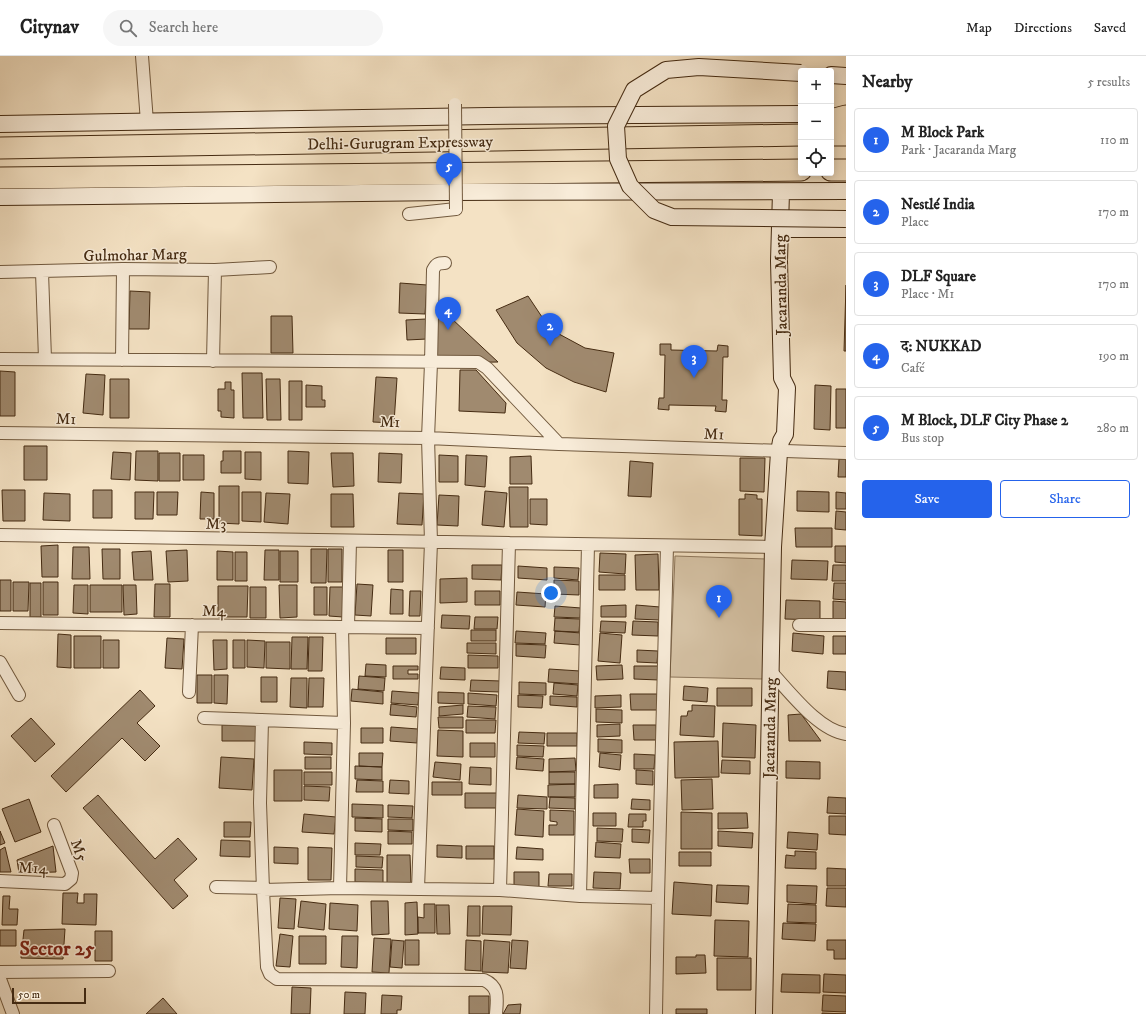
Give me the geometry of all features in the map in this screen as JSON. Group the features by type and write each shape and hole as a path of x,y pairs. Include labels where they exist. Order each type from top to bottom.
{"highway":[{"path":"834,119 846,115"},
{"path":"834,135 846,135"},
{"name":"Delhi-Gurugram Expressway","path":"0,148 791,136"},
{"name":"Delhi-Gurugram Expressway","path":"0,178 798,170"},
{"path":"834,170 846,170"}],"main road":[{"path":"798,73 699,67 666,70 634,90 616,126 618,159 630,186 654,210 672,217 846,219"},
{"path":"834,74 846,76"},
{"path":"0,124 496,116 798,114"},
{"path":"834,114 846,115"},
{"path":"0,197 449,192 846,191"},
{"name":"Jacaranda Marg","path":"764,1014 773,547 780,446 776,434 777,386 782,378 779,260 781,192"},
{"path":"780,229 846,229"}],"street":[{"path":"142,56 147,122"},
{"path":"409,214 456,209 455,104"},
{"path":"418,889 431,542 428,438 433,270 439,263 445,263"},
{"name":"Gulmohar Marg","path":"0,272 123,269 215,270 270,267"},
{"path":"122,360 123,269"},
{"path":"213,361 215,270"},
{"path":"42,272 45,359"},
{"path":"0,359 431,363 478,362 488,368 559,444"},
{"name":"M1","path":"0,433 428,438 559,444 780,446 846,454"},
{"name":"M3","path":"0,535 773,547"},
{"path":"340,888 345,627 350,541"},
{"path":"500,890 509,543"},
{"path":"580,896 588,544"},
{"path":"656,1014 667,546"},
{"name":"M4","path":"0,623 428,628"},
{"path":"188,692 192,625"},
{"path":"799,625 846,625"},
{"path":"0,662 19,695"},
{"path":"771,672 820,723 833,731 846,734"},
{"path":"204,718 344,723"},
{"path":"262,720 260,803 262,889 267,967 270,974 277,979 484,980 491,983 497,992 496,1014"},
{"name":"M5","path":"54,825 72,873 71,880 66,884"},
{"name":"M14","path":"0,882 66,884"},
{"path":"216,887 262,889 340,888 500,890 580,896 658,898"},
{"path":"0,972 109,970"},
{"path":"0,979 13,1014"}],"shaded area":[{"path":"675,556 766,559 763,679 670,677"}],"building":[{"path":"400,283 427,285 425,314 399,313"},
{"path":"846,285 846,351 844,351"},
{"path":"130,291 150,292 149,329 129,329"},
{"path":"528,296 542,317 559,334 585,348 614,353 606,392 574,382 546,368 517,343 496,310"},
{"path":"271,316 292,316 293,353 271,353"},
{"path":"433,318 451,318 498,362 431,363"},
{"path":"426,319 427,339 407,340 406,320"},
{"path":"660,344 671,344 671,350 717,351 718,345 728,346 728,357 723,357 722,400 727,400 726,412 715,411 716,406 669,405 669,410 658,409 659,398 664,398 665,355 660,355"},
{"path":"460,370 476,370 506,403 505,413 459,411"},
{"path":"0,371 15,372 15,416 0,416"},
{"path":"242,373 262,373 263,418 243,418"},
{"path":"86,374 105,375 103,415 83,413"},
{"path":"376,377 397,378 394,423 373,422"},
{"path":"110,379 129,379 129,418 110,418"},
{"path":"266,379 280,379 281,420 267,420"},
{"path":"289,381 302,381 302,420 289,420"},
{"path":"225,382 231,382 231,390 234,390 234,418 221,417 221,411 218,411 218,389 225,389"},
{"path":"306,385 322,386 322,400 325,400 325,407 306,407"},
{"path":"815,385 831,386 830,430 814,429"},
{"path":"836,389 846,389 846,428 836,428"},
{"path":"24,446 47,446 47,480 24,480"},
{"path":"136,451 158,451 158,481 135,480"},
{"path":"223,451 241,451 241,473 221,473"},
{"path":"288,451 309,452 308,484 288,483"},
{"path":"113,452 131,453 130,480 111,479"},
{"path":"245,452 261,452 261,480 245,479"},
{"path":"159,453 180,453 180,481 159,481"},
{"path":"331,453 353,453 354,486 333,487"},
{"path":"379,453 402,454 401,483 378,482"},
{"path":"183,455 204,455 204,480 183,480"},
{"path":"439,455 458,456 458,482 439,482"},
{"path":"466,455 487,456 485,487 465,485"},
{"path":"531,456 532,484 510,484 510,457"},
{"path":"740,458 765,458 764,492 740,491"},
{"path":"839,459 846,459 846,477 838,477"},
{"path":"630,461 653,463 651,497 628,496"},
{"path":"219,486 239,486 239,524 219,523"},
{"path":"509,487 528,487 528,527 510,527"},
{"path":"2,490 25,490 25,521 3,521"},
{"path":"93,490 112,490 112,518 93,518"},
{"path":"485,491 507,493 504,527 482,525"},
{"path":"797,491 829,492 829,512 797,511"},
{"path":"135,492 154,492 153,519 135,519"},
{"path":"157,492 178,492 177,515 157,515"},
{"path":"201,492 214,493 214,519 200,519"},
{"path":"242,492 261,492 261,522 242,521"},
{"path":"836,492 846,493 846,509 836,509"},
{"path":"44,493 70,494 70,521 43,520"},
{"path":"266,493 290,494 288,524 264,522"},
{"path":"399,493 424,494 422,525 397,524"},
{"path":"331,494 353,494 354,527 331,527"},
{"path":"745,494 757,495 757,499 762,499 762,536 739,535 739,499 745,499"},
{"path":"439,495 459,496 458,526 437,525"},
{"path":"530,499 547,499 547,525 530,524"},
{"path":"836,511 846,512 846,530 835,529"},
{"path":"795,528 832,528 832,547 796,547"},
{"path":"58,545 58,577 42,577 41,546"},
{"path":"835,546 846,546 846,563 835,562"},
{"path":"73,547 89,547 90,579 72,579"},
{"path":"102,549 120,549 120,579 103,579"},
{"path":"311,549 327,549 326,583 311,583"},
{"path":"328,549 342,549 342,582 328,582"},
{"path":"187,550 188,581 168,582 166,551"},
{"path":"265,550 279,550 279,580 264,580"},
{"path":"388,550 403,550 403,582 388,582"},
{"path":"151,551 153,580 134,580 132,552"},
{"path":"217,551 233,552 233,580 217,580"},
{"path":"280,551 298,551 298,582 280,582"},
{"path":"235,552 247,552 247,581 235,581"},
{"path":"600,553 626,554 625,574 599,572"},
{"path":"658,554 659,590 636,590 635,555"},
{"path":"792,560 828,561 827,580 791,579"},
{"path":"472,565 502,565 501,580 472,579"},
{"path":"833,565 846,565 846,581 832,581"},
{"path":"518,566 547,568 547,580 518,578"},
{"path":"554,567 579,568 578,580 554,578"},
{"path":"599,575 625,575 625,590 599,590"},
{"path":"467,578 467,602 440,603 440,579"},
{"path":"0,580 11,580 11,611 0,611"},
{"path":"554,580 579,581 579,595 554,594"},
{"path":"13,582 29,582 28,611 13,611"},
{"path":"43,582 58,582 58,615 43,615"},
{"path":"30,583 41,583 41,617 30,617"},
{"path":"834,583 846,583 846,600 833,599"},
{"path":"155,584 170,584 170,617 154,617"},
{"path":"357,584 373,585 371,616 355,615"},
{"path":"74,585 88,585 88,614 73,613"},
{"path":"90,585 122,585 122,612 90,612"},
{"path":"123,585 136,585 137,614 124,615"},
{"path":"279,585 297,585 297,617 280,618"},
{"path":"218,586 248,586 247,617 218,617"},
{"path":"250,587 266,587 266,618 250,618"},
{"path":"314,587 327,587 327,615 314,615"},
{"path":"330,587 344,587 343,617 329,616"},
{"path":"391,589 403,590 403,614 390,614"},
{"path":"410,591 421,591 420,616 409,616"},
{"path":"475,591 500,591 500,605 475,605"},
{"path":"517,592 546,594 545,607 516,605"},
{"path":"786,600 820,601 820,620 785,619"},
{"path":"833,601 846,602 846,620 833,619"},
{"path":"626,605 626,617 601,617 601,606"},
{"path":"636,605 660,607 659,620 635,619"},
{"path":"555,606 581,608 580,618 554,617"},
{"path":"442,615 470,616 469,629 441,628"},
{"path":"475,617 498,617 497,629 474,629"},
{"path":"555,618 580,619 579,632 554,631"},
{"path":"601,621 626,622 625,633 600,632"},
{"path":"633,621 658,622 658,636 632,635"},
{"path":"471,630 496,630 496,641 471,641"},
{"path":"516,631 546,633 545,644 515,643"},
{"path":"555,631 581,633 580,645 554,643"},
{"path":"600,633 622,635 620,663 598,661"},
{"path":"793,633 824,636 823,654 792,651"},
{"path":"58,634 71,635 71,668 57,667"},
{"path":"74,636 101,636 101,668 74,668"},
{"path":"833,636 846,636 846,654 833,654"},
{"path":"292,637 308,637 307,669 291,669"},
{"path":"309,637 323,637 322,671 308,671"},
{"path":"167,638 184,639 182,669 165,668"},
{"path":"386,638 416,638 416,654 386,654"},
{"path":"103,640 119,640 119,668 103,668"},
{"path":"213,640 227,640 227,669 214,670"},
{"path":"233,640 245,640 245,668 233,668"},
{"path":"247,640 265,641 264,668 247,667"},
{"path":"266,642 290,642 290,669 266,668"},
{"path":"467,643 496,643 496,654 467,653"},
{"path":"516,644 546,645 545,658 516,656"},
{"path":"637,650 658,651 657,663 637,662"},
{"path":"468,655 498,656 498,668 468,668"},
{"path":"366,664 386,665 386,677 365,676"},
{"path":"622,665 623,679 597,680 596,666"},
{"path":"393,666 418,666 418,670 408,670 408,674 418,674 418,679 393,679"},
{"path":"634,666 659,666 659,680 634,679"},
{"path":"441,667 465,668 465,680 440,679"},
{"path":"549,669 580,671 579,684 548,682"},
{"path":"828,671 846,672 846,690 827,688"},
{"path":"197,675 212,675 212,703 197,703"},
{"path":"214,675 228,675 227,704 214,703"},
{"path":"359,676 385,678 384,691 358,689"},
{"path":"261,677 277,677 277,702 261,702"},
{"path":"291,678 307,678 307,708 290,707"},
{"path":"309,678 324,678 323,707 308,707"},
{"path":"471,680 501,681 500,692 470,691"},
{"path":"519,682 546,683 546,695 519,694"},
{"path":"554,683 578,685 577,696 553,694"},
{"path":"684,686 708,688 707,702 683,700"},
{"path":"717,688 752,688 752,706 717,706"},
{"path":"352,689 383,692 383,704 351,701"},
{"path":"140,690 155,706 137,723 160,746 145,761 122,738 66,792 51,776"},
{"path":"392,691 419,693 418,705 391,703"},
{"path":"438,692 464,693 464,704 438,703"},
{"path":"468,693 497,695 496,706 468,704"},
{"path":"630,694 657,694 657,710 631,710"},
{"path":"518,695 543,696 542,708 518,707"},
{"path":"621,695 621,707 595,708 595,696"},
{"path":"550,696 577,697 577,707 550,705"},
{"path":"391,704 417,707 416,717 390,715"},
{"path":"463,705 463,714 439,716 439,707"},
{"path":"692,705 715,706 714,737 680,735 681,716 687,716 688,711 692,711"},
{"path":"468,706 496,707 495,719 467,717"},
{"path":"596,709 622,710 622,723 596,722"},
{"path":"801,714 821,741 789,741 788,715"},
{"path":"438,717 463,717 463,728 439,728"},
{"path":"31,718 55,744 35,762 11,736"},
{"path":"466,720 496,720 495,733 466,733"},
{"path":"723,723 756,725 755,758 722,757"},
{"path":"620,724 620,736 597,737 597,725"},
{"path":"222,725 257,726 257,741 222,741"},
{"path":"633,725 656,725 657,740 634,740"},
{"path":"391,727 418,729 417,743 390,741"},
{"path":"361,728 383,728 383,743 361,743"},
{"path":"438,730 463,731 463,757 437,756"},
{"path":"519,732 545,733 544,744 518,743"},
{"path":"547,733 577,733 577,746 547,746"},
{"path":"598,739 622,740 622,753 598,752"},
{"path":"718,741 719,777 675,778 674,742"},
{"path":"304,742 332,743 332,755 304,754"},
{"path":"470,743 495,743 495,757 470,757"},
{"path":"517,745 544,746 543,757 517,756"},
{"path":"359,753 383,753 382,767 359,766"},
{"path":"600,753 621,755 620,770 599,767"},
{"path":"634,754 655,755 654,769 634,769"},
{"path":"221,757 254,759 252,790 219,788"},
{"path":"305,757 331,757 331,769 305,769"},
{"path":"517,757 544,759 543,771 516,769"},
{"path":"575,758 576,771 549,772 549,759"},
{"path":"722,760 750,761 750,774 721,773"},
{"path":"786,761 820,762 820,779 786,778"},
{"path":"435,762 461,764 460,780 433,777"},
{"path":"355,766 382,767 382,780 355,779"},
{"path":"470,767 491,768 491,785 469,784"},
{"path":"274,770 302,770 302,801 274,801"},
{"path":"636,770 653,771 653,785 636,784"},
{"path":"304,772 332,772 332,785 304,785"},
{"path":"549,772 575,772 575,784 549,784"},
{"path":"712,779 713,809 682,810 681,780"},
{"path":"357,780 383,781 383,792 356,792"},
{"path":"390,780 409,781 409,794 389,793"},
{"path":"432,782 462,782 462,795 432,795"},
{"path":"575,784 575,797 548,797 548,785"},
{"path":"618,784 618,798 594,798 594,785"},
{"path":"304,786 330,787 329,801 304,800"},
{"path":"465,793 497,793 497,808 465,808"},
{"path":"98,795 155,859 178,838 197,859 174,880 188,896 173,909 83,808"},
{"path":"518,795 547,797 547,809 517,808"},
{"path":"550,797 575,798 575,809 549,808"},
{"path":"828,797 846,798 846,814 827,813"},
{"path":"29,799 41,832 15,842 2,809"},
{"path":"632,799 650,800 650,810 631,809"},
{"path":"352,804 383,805 383,818 352,817"},
{"path":"388,805 413,806 412,818 388,817"},
{"path":"517,809 544,811 543,837 515,835"},
{"path":"550,810 574,811 574,835 549,835 549,825 557,825 557,822 550,821"},
{"path":"681,812 712,813 712,849 681,849"},
{"path":"593,813 616,813 616,826 593,826"},
{"path":"718,813 747,813 748,828 718,829"},
{"path":"304,814 336,817 334,834 302,832"},
{"path":"629,814 646,814 646,821 643,821 643,827 628,827"},
{"path":"829,816 846,816 846,835 829,834"},
{"path":"355,818 382,819 382,832 355,831"},
{"path":"388,819 413,819 413,831 388,830"},
{"path":"224,822 251,822 250,837 224,837"},
{"path":"597,828 623,829 622,842 597,841"},
{"path":"632,829 650,830 649,843 632,842"},
{"path":"0,831 5,843 0,845"},
{"path":"388,831 412,832 412,844 388,844"},
{"path":"718,831 753,833 752,848 718,846"},
{"path":"788,832 818,834 817,850 787,848"},
{"path":"221,840 250,841 250,857 220,856"},
{"path":"596,842 621,844 620,858 595,857"},
{"path":"355,843 381,844 380,855 355,855"},
{"path":"437,845 462,846 462,858 437,857"},
{"path":"53,846 56,872 19,873 17,860"},
{"path":"466,846 494,846 494,859 466,859"},
{"path":"5,847 11,872 0,872 0,850"},
{"path":"274,847 298,848 298,864 274,863"},
{"path":"308,847 332,848 331,880 308,880"},
{"path":"517,847 543,849 543,860 516,859"},
{"path":"795,851 816,852 816,869 785,868 786,855 795,856"},
{"path":"679,852 711,852 711,866 679,866"},
{"path":"387,855 410,855 411,884 387,885"},
{"path":"356,856 383,857 382,868 356,867"},
{"path":"629,859 650,859 650,873 630,873"},
{"path":"827,868 846,869 846,886 827,886"},
{"path":"355,869 383,870 383,883 355,882"},
{"path":"514,872 539,872 539,887 514,887"},
{"path":"594,872 621,873 620,889 593,888"},
{"path":"549,874 572,874 572,886 548,886"},
{"path":"674,882 712,885 711,916 672,914"},
{"path":"717,885 749,886 748,904 716,902"},
{"path":"787,885 817,886 816,904 787,902"},
{"path":"827,888 846,888 846,907 826,906"},
{"path":"63,893 78,893 77,903 84,903 84,894 97,894 96,925 62,924"},
{"path":"3,896 10,896 9,909 18,909 17,925 2,925"},
{"path":"280,898 296,899 294,929 278,928"},
{"path":"301,901 326,904 324,930 298,927"},
{"path":"371,901 388,901 389,934 372,935"},
{"path":"417,902 418,934 405,935 405,903"},
{"path":"330,903 358,905 357,931 329,929"},
{"path":"424,904 435,904 435,933 418,933 418,917 424,918"},
{"path":"788,904 816,905 816,923 787,922"},
{"path":"436,905 449,905 450,934 437,934"},
{"path":"468,906 480,906 480,936 467,936"},
{"path":"483,906 512,906 511,935 482,934"},
{"path":"715,920 749,921 748,957 714,956"},
{"path":"783,923 816,924 815,941 782,939"},
{"path":"65,929 63,959 21,958 24,930"},
{"path":"0,930 16,930 16,946 0,946"},
{"path":"95,931 112,931 112,961 95,961"},
{"path":"280,934 293,936 290,967 276,966"},
{"path":"299,936 326,936 326,964 299,964"},
{"path":"342,936 358,936 357,968 341,967"},
{"path":"374,938 391,939 389,973 372,972"},
{"path":"392,940 404,941 402,968 390,967"},
{"path":"405,940 419,940 419,965 405,965"},
{"path":"466,940 481,941 481,971 465,970"},
{"path":"484,940 510,942 508,973 482,972"},
{"path":"512,940 528,941 526,969 510,968"},
{"path":"827,940 846,940 846,959 834,959 834,950 827,950"},
{"path":"696,955 705,955 706,973 676,974 676,957 696,957"},
{"path":"717,958 751,958 751,990 717,990"},
{"path":"782,974 820,975 820,993 781,992"},
{"path":"824,974 846,975 846,993 823,992"},
{"path":"292,987 311,988 310,1014 291,1014"},
{"path":"345,992 366,993 365,1014 344,1014"},
{"path":"382,995 402,996 401,1010 397,1010 397,1014 381,1014"},
{"path":"823,995 846,996 846,1012 822,1011"},
{"path":"469,996 489,996 489,1014 469,1014"},
{"path":"163,998 177,1014 146,1014"},
{"path":"521,1004 520,1014 503,1014 508,1005"},
{"path":"676,1009 707,1009 707,1014 676,1014"},
{"path":"822,1013 846,1014 822,1014"}],"place":[{"name":"M Block, DLF City Phase 2","path":"449,186"},
{"name":"द: NUKKAD","path":"448,330"},
{"name":"Nestlé India","path":"550,346"},
{"name":"DLF Square","path":"694,378"},
{"name":"M Block Park","path":"719,618"}],"district":[{"name":"Sector 25","path":"57,948"}]}
